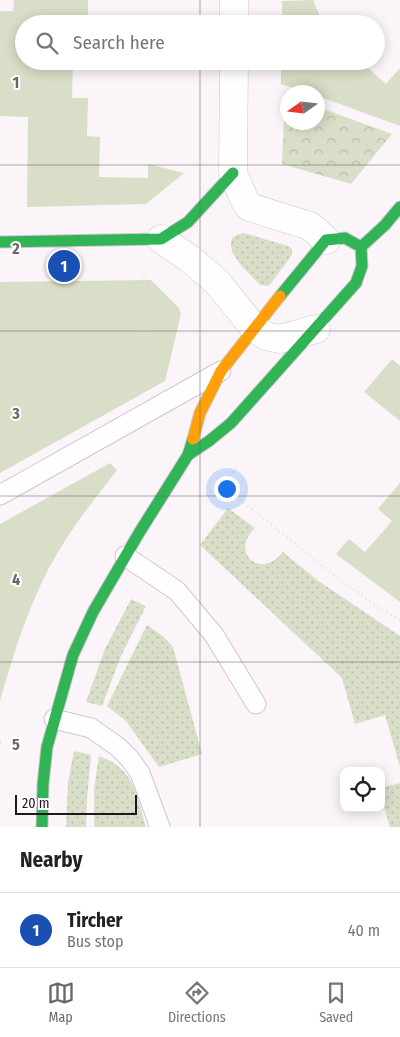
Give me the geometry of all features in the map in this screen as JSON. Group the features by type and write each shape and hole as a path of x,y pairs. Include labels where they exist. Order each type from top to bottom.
{"street":[{"path":"234,0 234,15"},
{"path":"234,70 233,173 245,202 250,207 310,226 326,240"},
{"path":"0,242 161,239 188,222 233,173"},
{"path":"361,247 385,225 400,207"},
{"path":"42,827 43,784 47,746 73,655 92,612 188,455 200,412 221,371 326,240 340,237 348,238 361,247 364,261 362,274 356,283 231,423 188,455"},
{"path":"161,239 190,259 217,282 254,328 266,336 280,338 316,329"}],"lane":[{"path":"0,495 221,371"},
{"path":"126,556 177,590 214,635 256,704"},
{"path":"54,719 90,728 130,759 140,773 160,827"}],"path":[{"path":"144,274 144,415"},
{"path":"232,493 334,576 376,606 400,620"},
{"path":"0,743 5,743"}],"green space":[{"path":"14,0 88,0 88,15 15,15 15,70 73,70 72,98 88,98 87,136 100,137 99,177 148,178 148,164 184,173 146,204 27,207 28,117 0,116 0,11 13,11"},
{"path":"313,0 319,15 282,15 282,1"},
{"path":"400,68 400,126 325,99 325,85 281,84 281,70 370,70 386,84"},
{"path":"325,110 392,134 351,184 282,164 284,130 325,130"},
{"path":"244,233 288,246 292,249 292,255 269,286 260,285 239,263 232,250 233,238"},
{"path":"151,280 179,308 181,314 165,381 0,473 0,282"},
{"path":"392,359 400,366 400,421 364,392"},
{"path":"110,463 117,470 73,529 56,555 41,584 21,633 0,701 0,524"},
{"path":"400,483 400,602 336,554 349,539 365,552 392,521 378,509"},
{"path":"228,508 255,528 248,537 245,546 251,560 266,564 283,552 317,580 400,636 400,767 385,715 355,724 342,678 200,545"},
{"path":"131,599 146,606 121,656 102,706 86,702 105,649"},
{"path":"147,625 164,637 173,647 202,754 159,767 126,721 107,706"},
{"path":"74,751 91,755 86,827 66,827 68,783"},
{"path":"99,756 111,761 127,775 136,793 146,827 94,827 94,789"},
{"path":"400,783 400,827 390,827 385,810 385,787"}],"traffic: fast":[{"path":"0,242 161,239 188,222 233,173"},
{"path":"361,247 385,225 400,207"},
{"path":"188,455 231,423 356,283 362,266 361,247 345,238 326,240 280,296"},
{"path":"42,827 43,784 47,747 73,655 93,612 139,533 188,455 193,439"}],"traffic: slow":[{"path":"193,439 200,413 221,371 280,296"}],"place":[{"name":"Tircher","path":"64,266"}]}
